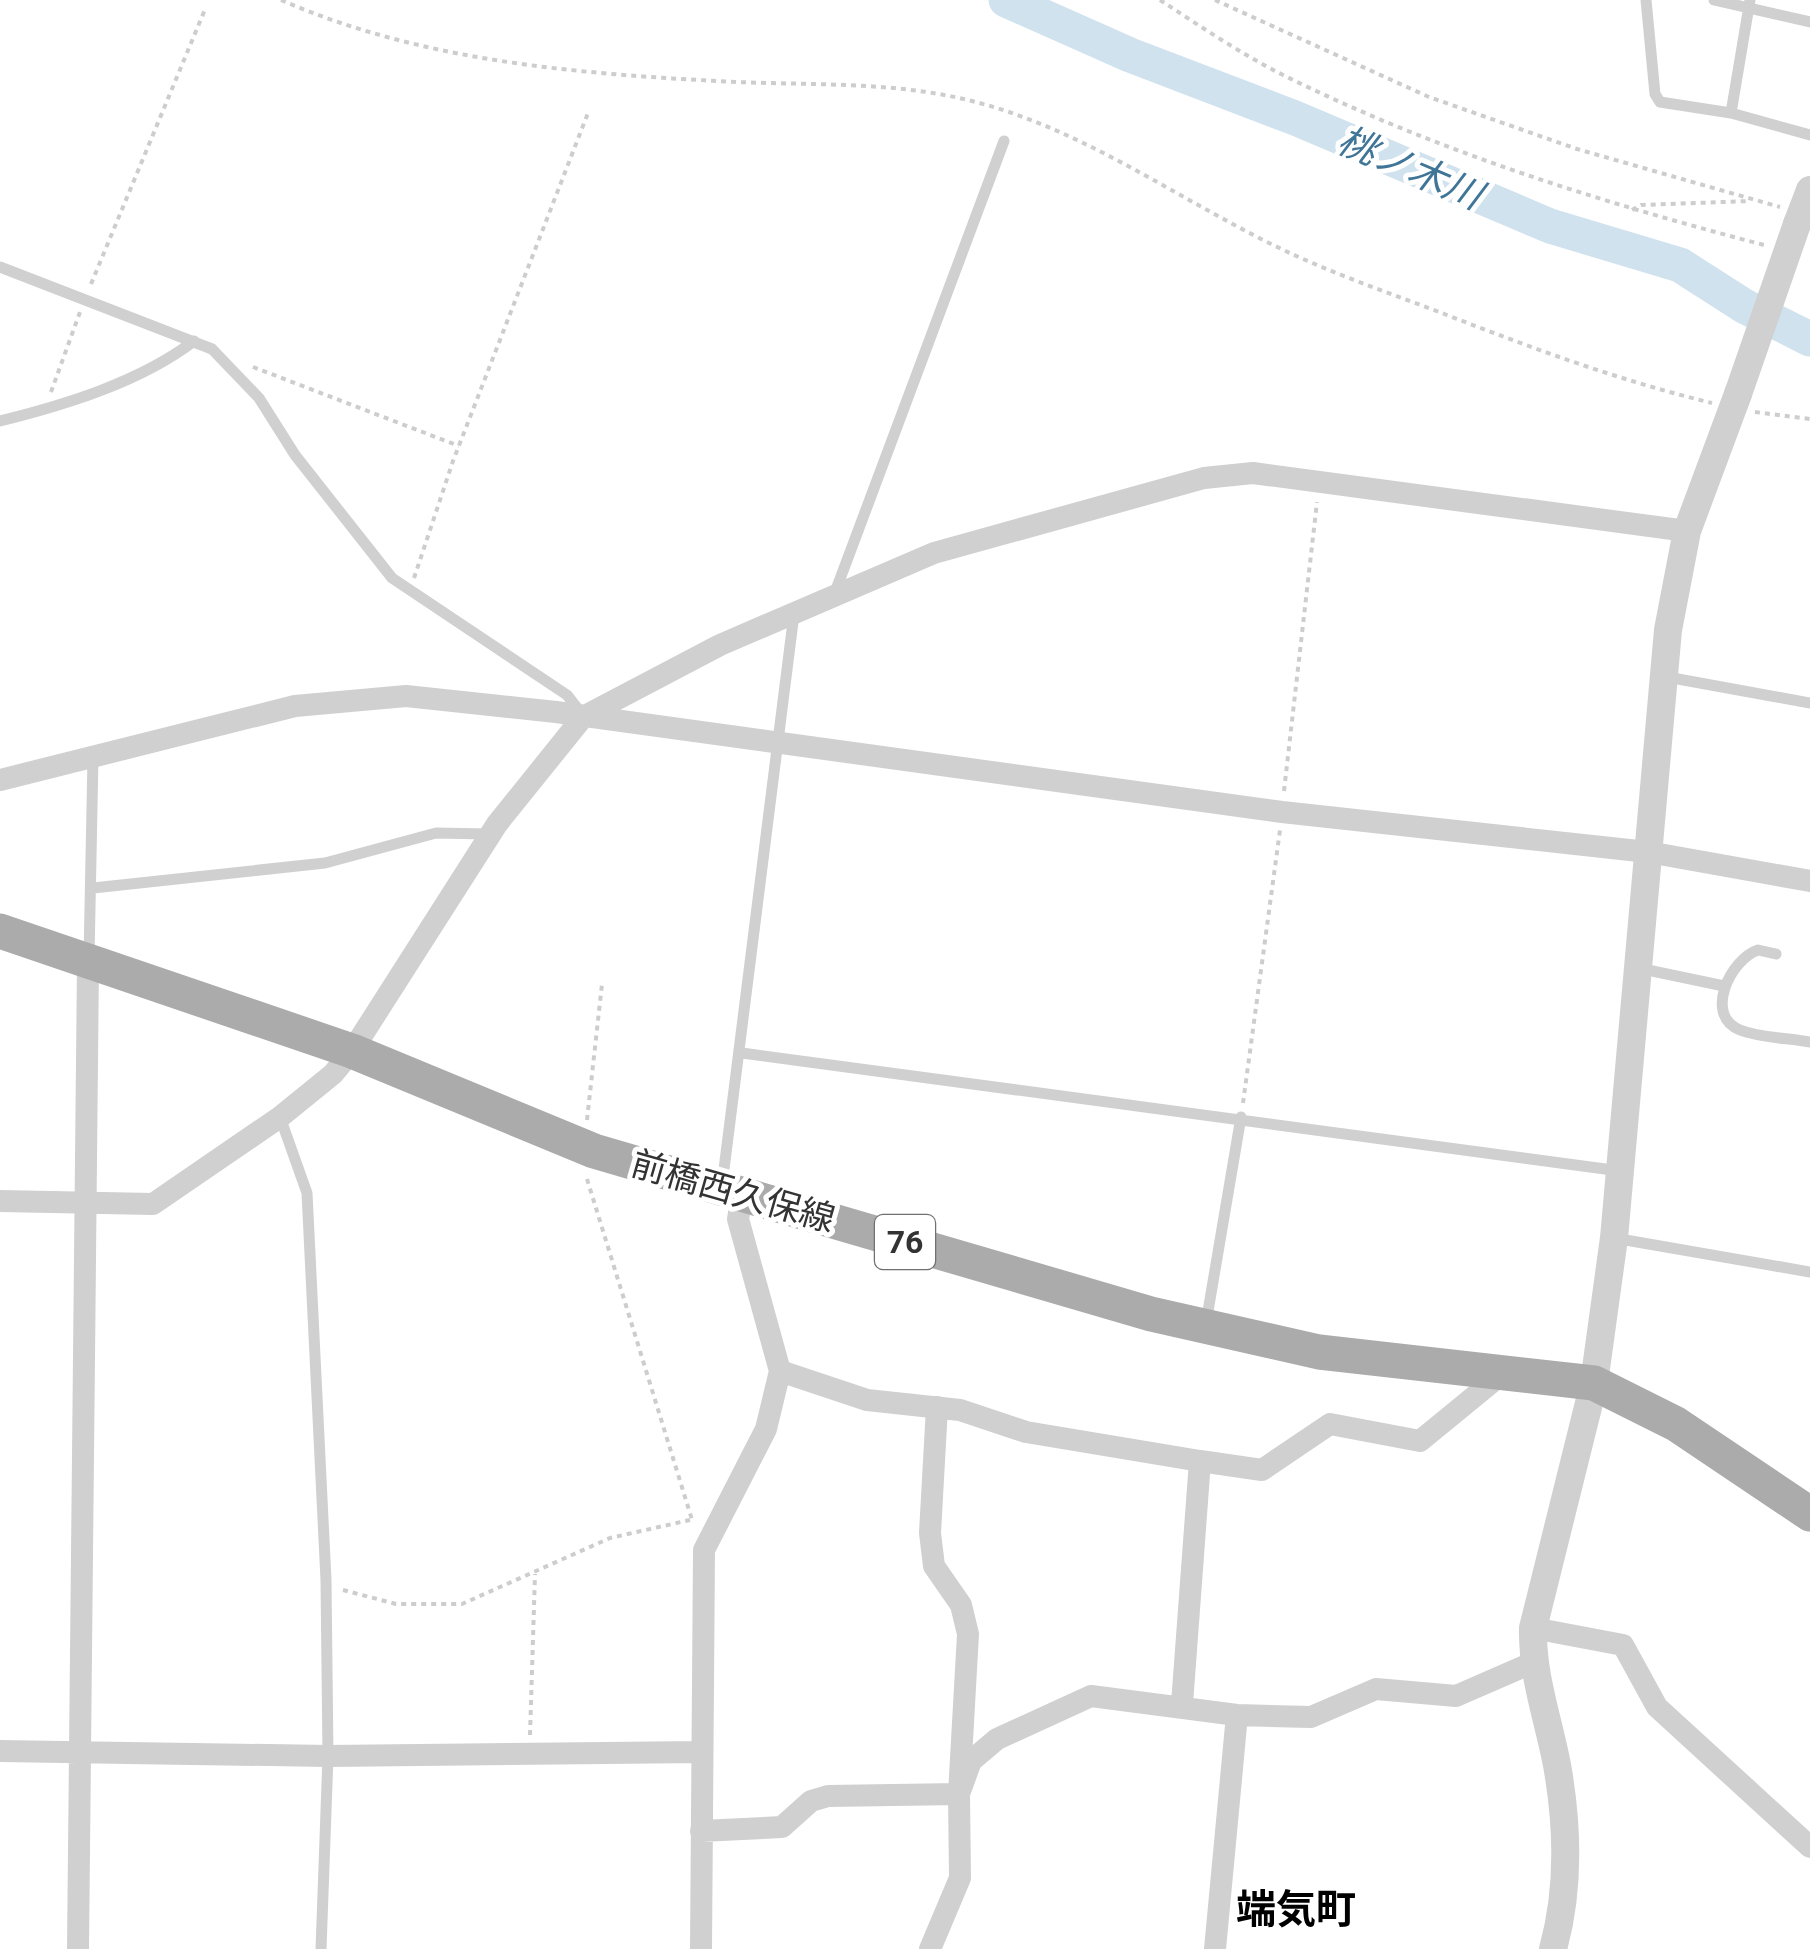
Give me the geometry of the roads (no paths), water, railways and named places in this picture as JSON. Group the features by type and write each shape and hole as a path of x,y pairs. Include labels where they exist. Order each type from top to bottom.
{"main road":[{"name":"前橋西久保線","path":"0,931 352,1051 584,1147 1206,1327 1319,1352 1594,1383 1676,1424 1810,1514"}],"street":[{"path":"1553,1949 1563,1914 1564,1824 1556,1765 1532,1663 1533,1628 1594,1383 1614,1238 1660,676 1687,531 1799,208"},
{"path":"0,1201 154,1204 280,1118 333,1074 352,1051 491,834 583,717 720,645 934,553 1204,478 1253,474 1687,531"},
{"path":"0,780 295,706 406,696 781,742 1282,812 1648,852 1810,882"},
{"path":"78,1949 88,962"},
{"path":"702,1949 704,1550 766,1429 780,1371 732,1192"},
{"path":"780,1371 867,1400 960,1410 1026,1432 1262,1470 1330,1424 1420,1441 1503,1373"},
{"path":"930,1949 960,1878 968,1634 961,1605 934,1566 930,1533 938,1407"},
{"path":"1182,1704 1200,1461"},
{"path":"1533,1628 1623,1644 1656,1707 1810,1847"},
{"path":"960,1794 972,1761 997,1739 1091,1696 1182,1704 1238,1715 1311,1717 1376,1689 1456,1696 1532,1663"},
{"path":"1214,1949 1238,1715"},
{"path":"0,1751 328,1756 701,1752"},
{"path":"701,1831 782,1828 811,1801 828,1796 960,1794"}],"lane":[{"path":"1646,0 1657,100 1810,135"},
{"path":"1714,0 1749,4 1810,22"},
{"path":"1731,114 1749,4"},
{"path":"832,598 1004,142"},
{"path":"0,267 212,349 234,367 294,455 392,578 567,695 583,717"},
{"path":"0,421 94,392 178,353 194,341"},
{"path":"732,1192 742,1053 794,614"},
{"path":"1660,676 1810,703"},
{"path":"88,962 93,888 92,757"},
{"path":"93,888 325,863 436,833 491,834"},
{"path":"1776,954 1758,950 1742,956 1724,986 1726,1011 1736,1028 1810,1042"},
{"path":"1638,968 1724,986"},
{"path":"742,1053 1242,1117 1621,1171"},
{"path":"1206,1327 1242,1117"},
{"path":"280,1118 308,1193 326,1586 328,1756 321,1949"},
{"path":"1614,1238 1810,1272"}],"waterway":[{"name":"桃ノ木川","path":"1006,0 1130,55 1295,118 1550,226 1680,265 1744,306 1810,339"}],"district":[{"name":"端気町","path":"1296,1909"}]}
